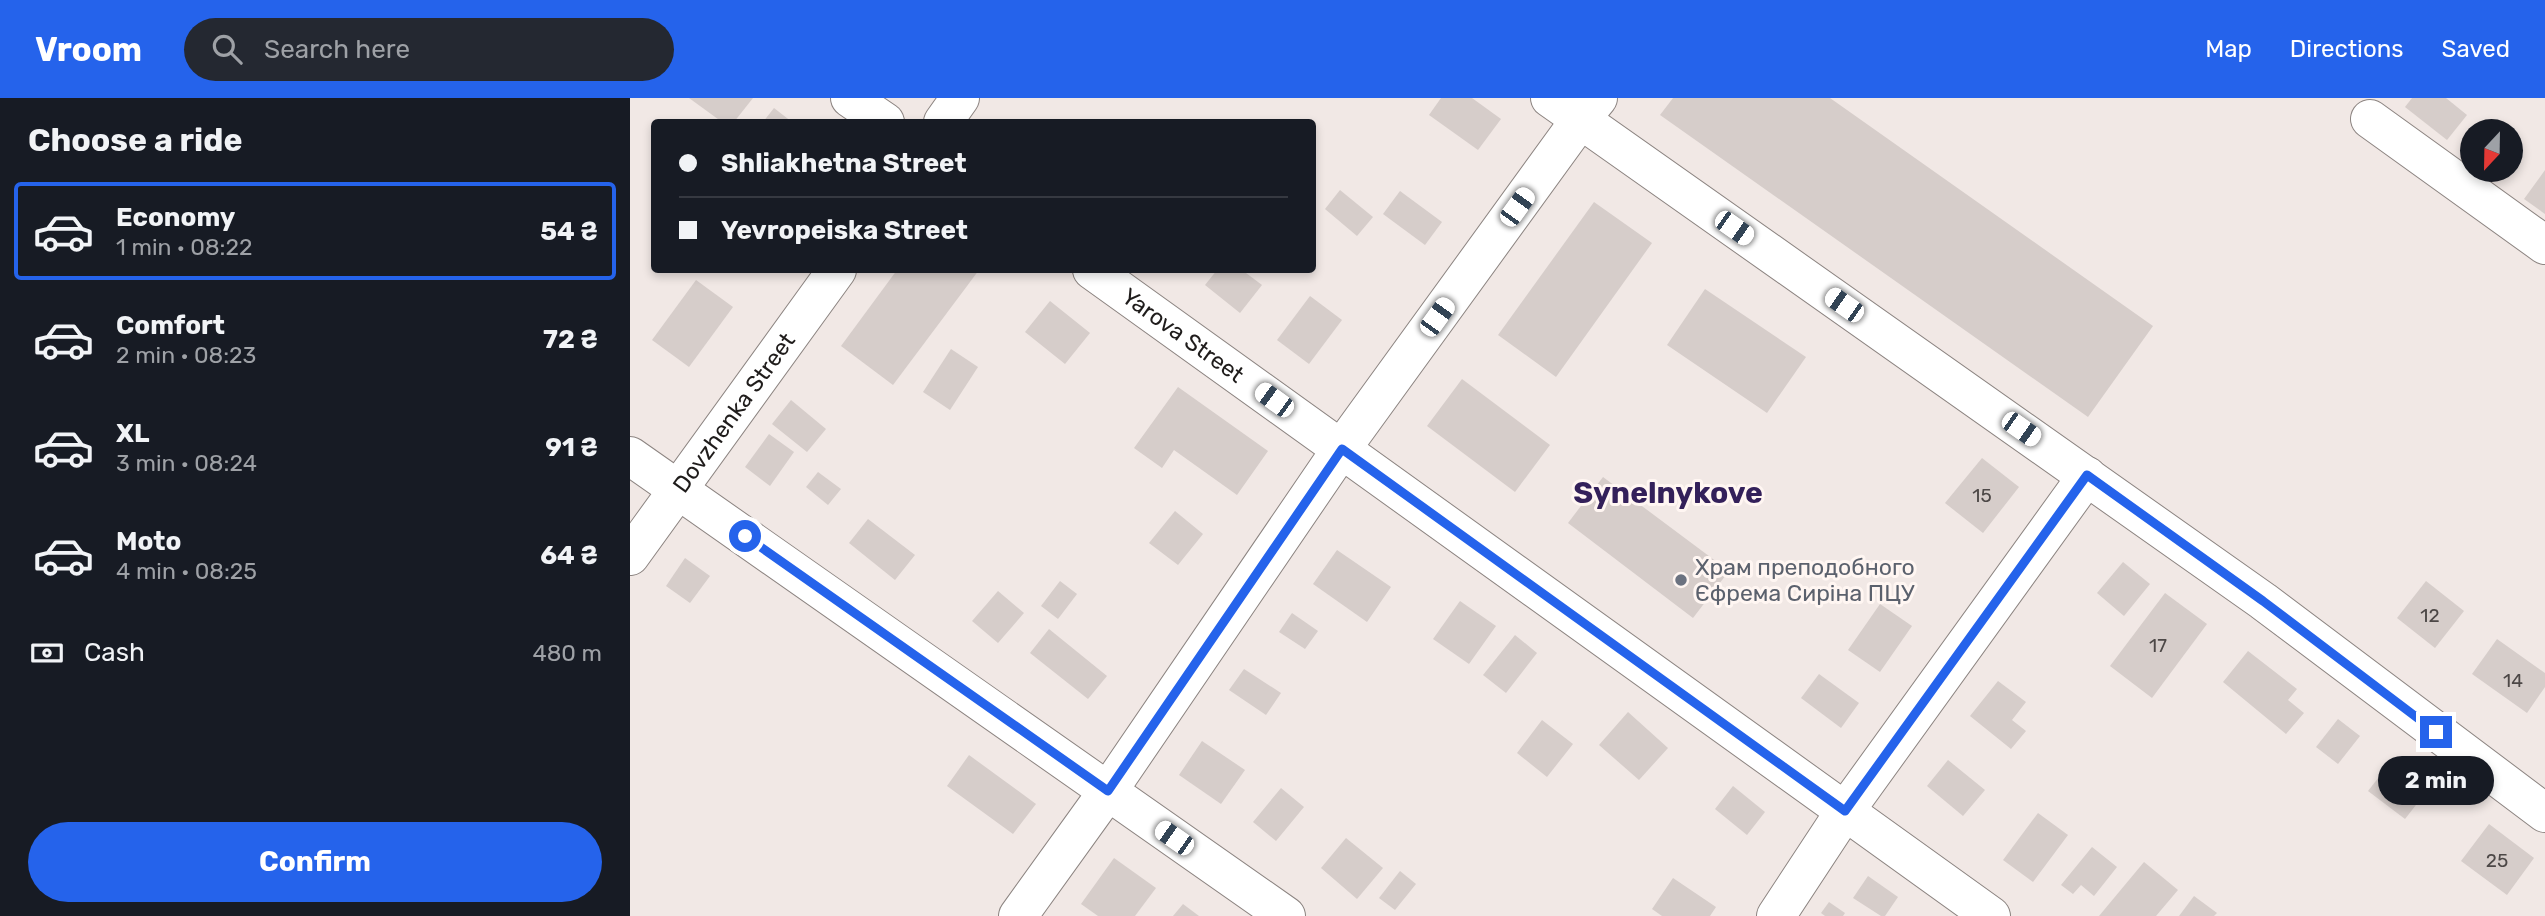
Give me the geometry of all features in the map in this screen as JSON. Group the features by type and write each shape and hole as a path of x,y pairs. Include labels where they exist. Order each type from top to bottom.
{"street":[{"path":"849,98 880,119"},
{"path":"945,119 960,98"},
{"path":"1018,916 1108,791 1576,105 2263,601 2545,813"},
{"path":"2370,119 2545,245"},
{"name":"Dovzhenka Street","path":"630,555 834,273"},
{"name":"Yarova Street","path":"1096,273 1991,916"},
{"path":"630,456 1286,916"},
{"path":"1776,916 1845,811 2087,475"}],"building":[{"path":"689,98 753,98 736,119 718,119"},
{"path":"1441,98 1472,98 1501,119 1478,150 1429,115"},
{"path":"1673,98 1830,98 2153,326 2088,417 1660,115"},
{"path":"2412,98 2446,98 2467,115 2460,119 2460,124 2447,140 2405,107"},
{"path":"774,108 788,119 765,119"},
{"path":"2545,170 2545,214 2524,199"},
{"path":"1340,190 1373,217 1357,236 1325,209"},
{"path":"1400,191 1442,222 1425,245 1383,214"},
{"path":"1594,202 1652,243 1556,377 1498,335"},
{"path":"895,273 977,273 893,385 841,346"},
{"path":"1215,273 1246,273 1262,285 1240,313 1205,285"},
{"path":"696,280 733,307 689,367 652,340"},
{"path":"1705,289 1806,357 1767,413 1667,345"},
{"path":"1310,296 1342,320 1309,364 1277,340"},
{"path":"1050,301 1090,333 1065,364 1025,332"},
{"path":"951,349 978,367 950,410 923,392"},
{"path":"1462,379 1550,445 1515,492 1427,426"},
{"path":"1178,387 1268,451 1237,495 1174,450 1162,468 1134,448"},
{"path":"791,400 826,429 807,452 772,424"},
{"path":"769,434 794,452 770,486 745,467"},
{"path":"1982,458 2019,487 1983,533 1945,503"},
{"path":"818,472 841,489 828,505 806,487"},
{"path":"1603,477 1729,571 1693,618 1568,523"},
{"path":"1175,511 1203,534 1178,565 1149,543"},
{"path":"868,519 915,555 895,580 849,543"},
{"path":"1337,550 1391,587 1367,622 1313,584"},
{"path":"685,558 710,576 690,603 666,586"},
{"path":"2123,562 2150,584 2124,616 2097,593"},
{"path":"1060,581 1077,594 1058,619 1041,606"},
{"path":"2426,581 2464,611 2435,648 2397,618"},
{"path":"998,591 1024,613 998,643 972,621"},
{"path":"2165,593 2207,624 2152,698 2110,666"},
{"path":"1460,601 1496,626 1469,664 1433,639"},
{"path":"1880,604 1912,626 1880,672 1848,650"},
{"path":"1292,613 1318,631 1305,649 1279,632"},
{"path":"1049,629 1107,676 1088,699 1030,653"},
{"path":"1515,635 1537,653 1506,693 1483,675"},
{"path":"2497,639 2545,673 2545,687 2527,713 2472,674"},
{"path":"2248,651 2297,689 2288,700 2304,713 2286,734 2223,682"},
{"path":"1244,669 1281,693 1266,715 1229,690"},
{"path":"1819,674 1859,703 1841,728 1801,698"},
{"path":"1998,681 2026,702 2012,720 2026,731 2011,749 1970,716"},
{"path":"1628,712 1668,748 1639,780 1599,745"},
{"path":"2338,719 2360,736 2338,764 2316,747"},
{"path":"1542,720 1573,744 1547,777 1517,753"},
{"path":"1202,741 1245,770 1221,804 1179,775"},
{"path":"969,755 1036,804 1013,834 947,786"},
{"path":"2393,759 2430,787 2405,819 2368,791"},
{"path":"1948,760 1985,790 1963,816 1927,786"},
{"path":"1733,786 1765,812 1747,835 1715,809"},
{"path":"1281,788 1304,807 1276,841 1253,822"},
{"path":"2038,813 2068,835 2033,882 2003,860"},
{"path":"2489,824 2534,858 2507,895 2461,861"},
{"path":"1346,838 1383,868 1357,899 1321,868"},
{"path":"2092,847 2117,867 2094,896 2081,885 2073,894 2061,885"},
{"path":"1114,858 1156,888 1135,916 1098,916 1081,904"},
{"path":"2144,862 2178,890 2156,916 2099,916"},
{"path":"1400,871 1416,884 1395,910 1379,898"},
{"path":"1868,876 1898,897 1885,916 1853,898"},
{"path":"1673,878 1716,907 1710,916 1662,916 1652,909"},
{"path":"2194,896 2217,913 2214,916 2179,916"},
{"path":"1829,902 1845,913 1843,916 1825,916 1821,913"},
{"path":"1183,904 1199,916 1173,916"}],"place":[{"name":"Храм преподобного Єфрема Сиріна ПЦУ","path":"1681,580"}],"district":[{"name":"Synelnykove","path":"1668,493"}],"route":[{"path":"745,536 1108,791 1342,449 1845,811 2087,475 2263,601 2436,732"}]}
